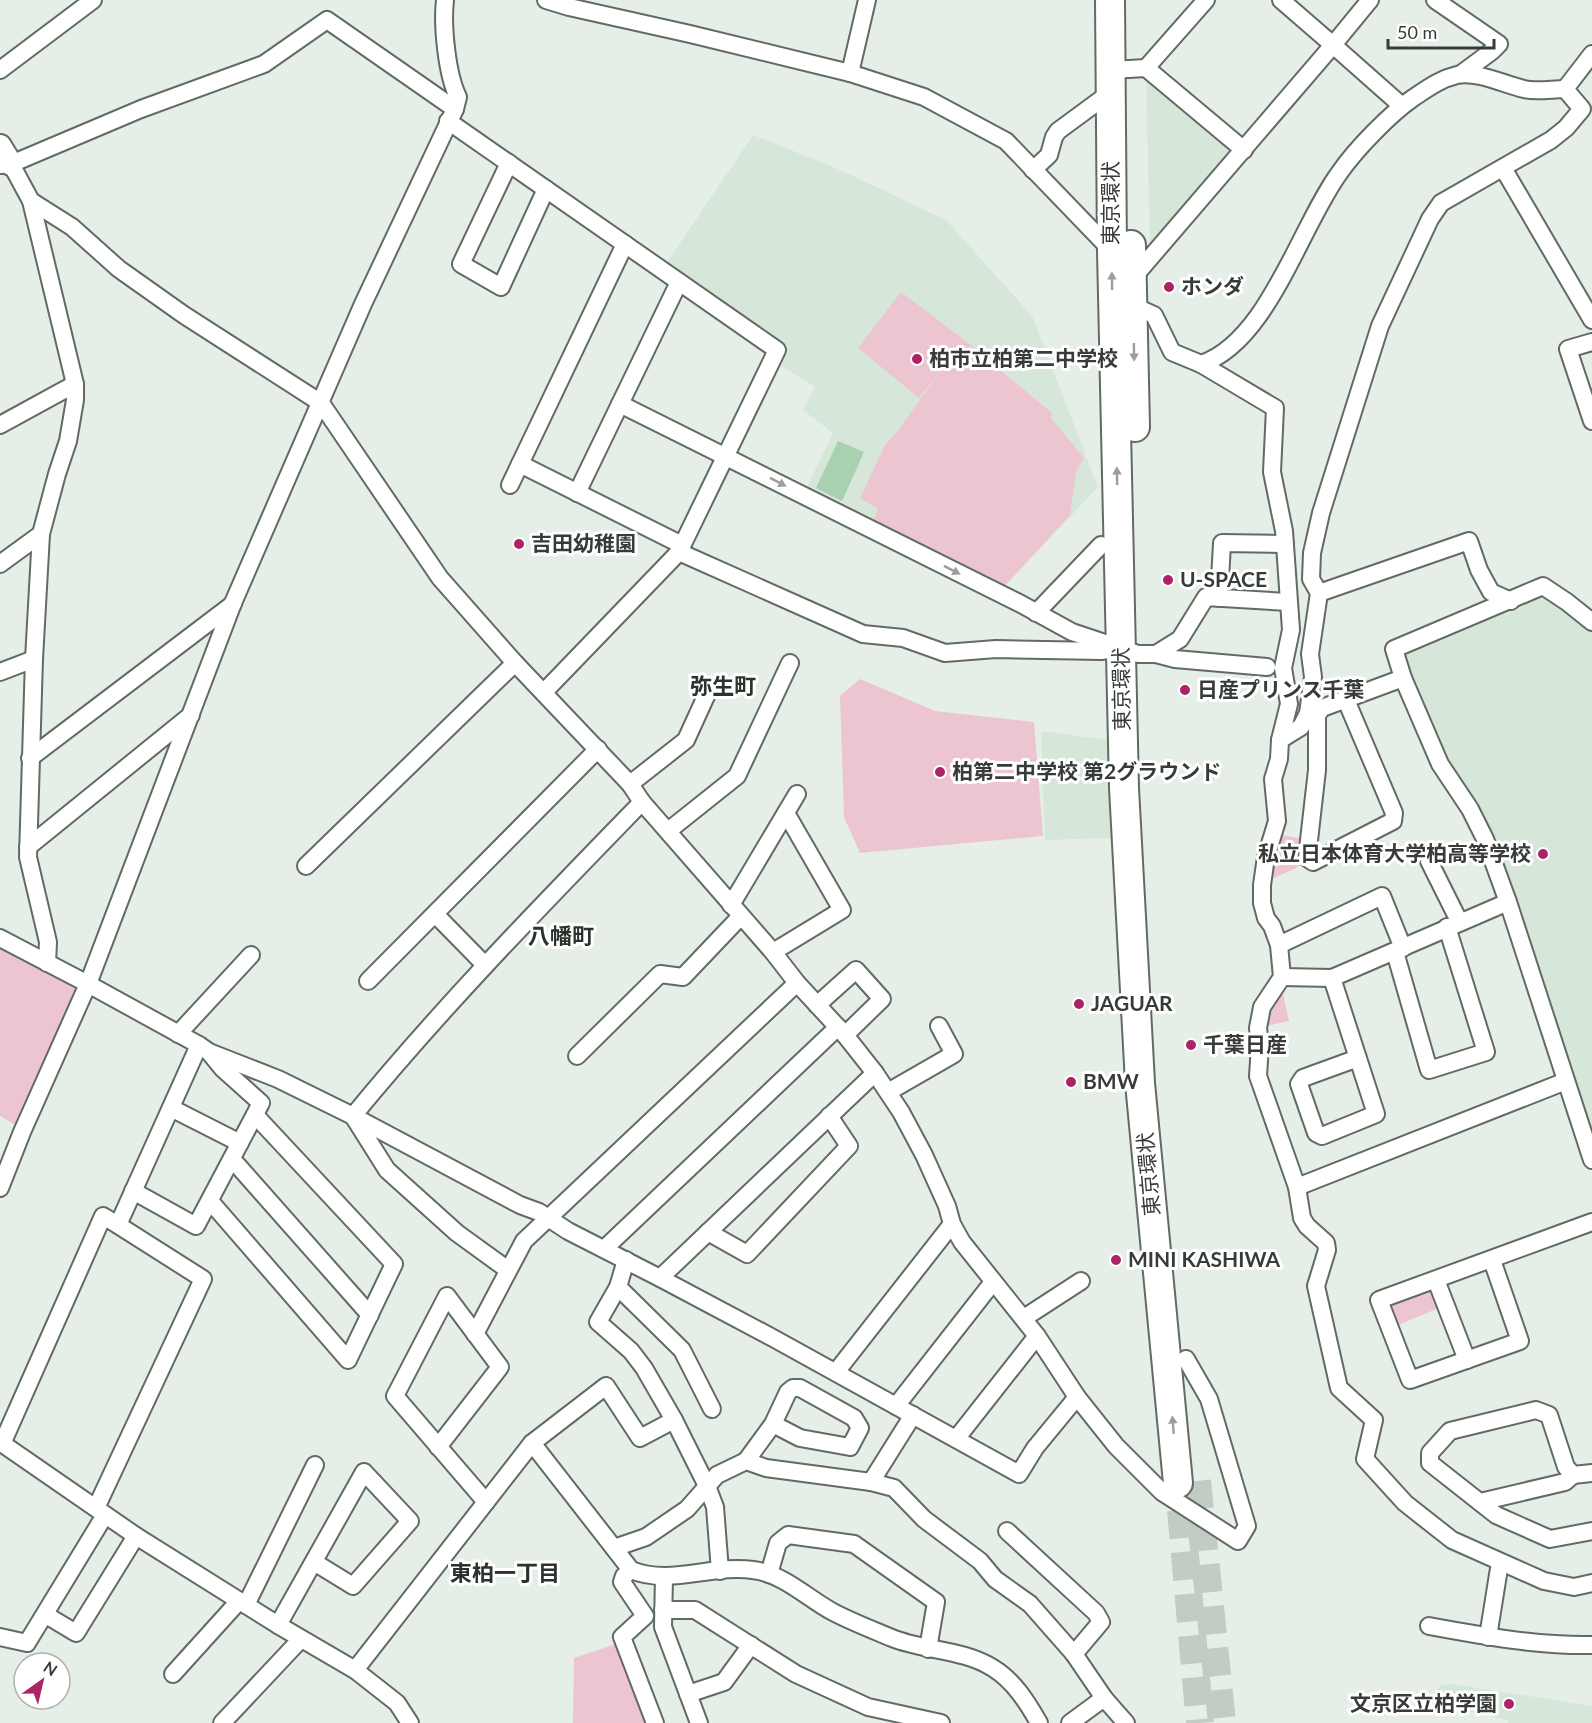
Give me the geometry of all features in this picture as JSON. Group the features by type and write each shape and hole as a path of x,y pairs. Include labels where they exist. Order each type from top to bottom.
{"highway":[{"name":"東京環状","path":"1110,0 1124,74 1133,292 1138,652 1148,930 1186,1359 1188,1482 1140,1083 1124,788 1138,652 1112,251 1124,74 1126,0"}],"street":[{"path":"0,70 93,0"},
{"path":"0,1188 22,1132 88,984 233,603 363,304 452,115 458,97 451,83 443,14 445,0"},
{"path":"546,0 850,73 924,97 1006,141 1112,251"},
{"path":"850,73 867,0"},
{"path":"1033,170 1049,155 1058,130 1206,0"},
{"path":"1281,0 1402,106"},
{"path":"1370,0 1244,150 1133,292 1154,315 1172,352 1201,364 1275,408 1272,472 1285,544 1290,630 1283,668 1289,704 1280,740 1279,759 1273,778 1277,821 1266,857 1262,885 1262,903 1266,918 1272,926 1279,945 1282,977 1262,1007 1258,1028 1260,1045 1258,1076 1297,1187 1302,1218 1307,1226 1326,1243 1327,1250 1316,1286 1339,1388 1374,1420 1365,1459 1406,1503 1452,1540 1544,1581 1574,1587 1592,1582"},
{"path":"1435,0 1498,44 1461,75"},
{"path":"46,963 48,942 28,856 34,659 41,534 68,441 75,400 75,384 31,201 4,158 264,64 327,20 452,115 509,163 777,350 681,548 544,692"},
{"path":"1564,89 1592,54"},
{"path":"1124,74 1244,150"},
{"path":"1201,364 1214,360 1245,334 1270,296 1340,172 1402,106 1442,79 1461,75 1486,78 1526,90 1564,89 1587,109 1551,140 1441,203 1431,219 1380,326 1321,513 1312,553 1311,579 1319,593 1310,654 1313,677 1308,713 1301,727 1280,740"},
{"path":"509,163 461,264 501,287 546,189"},
{"path":"1503,168 1592,320"},
{"path":"31,201 72,227 119,269 184,315 321,403 440,578 515,663 630,784 642,802 841,1031 875,1074 901,1112 924,1155 947,1206 952,1224 962,1242 1024,1318 1077,1397 1116,1446 1162,1492 1238,1541 1247,1526 1209,1399 1186,1359"},
{"path":"510,485 625,244"},
{"path":"577,493 679,282"},
{"path":"1592,342 1568,349 1592,421"},
{"path":"0,425 75,384"},
{"path":"620,404 1072,632 1138,652 1175,659 1267,667"},
{"path":"520,464 681,548 863,634 903,638 945,653 996,649 1138,652 1180,639 1206,597 1288,603"},
{"path":"0,564 41,534"},
{"path":"1319,593 1468,542 1491,592 1511,601"},
{"path":"1219,598 1222,543 1285,544"},
{"path":"1036,613 1101,545"},
{"path":"1592,622 1542,586 1394,649 1403,678 1440,764 1470,809 1485,839 1508,902 1592,1160"},
{"path":"30,758 233,603"},
{"path":"0,672 34,659"},
{"path":"306,866 515,663"},
{"path":"668,831 737,776 790,663"},
{"path":"1346,700 1394,813 1393,821 1312,862 1307,858 1317,770 1317,715 1322,708 1403,678"},
{"path":"630,784 687,740 707,694"},
{"path":"28,848 191,714"},
{"path":"368,981 598,749"},
{"path":"577,1056 660,975 683,977 736,911 797,794"},
{"path":"353,1116 399,1060 485,965 642,802"},
{"path":"773,952 842,910 786,813"},
{"path":"1279,945 1382,896 1399,950 1429,1070 1486,1052 1453,924 1429,861"},
{"path":"1282,977 1332,978 1508,902"},
{"path":"435,914 485,965"},
{"path":"0,938 204,1049 278,1079 353,1116 493,1191 548,1217 568,1231 836,1372 1019,1474 1035,1448 1077,1397"},
{"path":"178,1034 251,955"},
{"path":"604,1249 841,1031 882,999 856,970 818,1005"},
{"path":"1332,978 1358,1058 1376,1114 1322,1136 1316,1133 1299,1084 1303,1078 1358,1058"},
{"path":"474,1334 524,1241 797,983"},
{"path":"888,1092 954,1054 939,1026"},
{"path":"118,1225 171,1108 204,1049"},
{"path":"133,1191 196,1226 261,1103 204,1049"},
{"path":"660,1278 875,1074"},
{"path":"1297,1187 1566,1081"},
{"path":"171,1108 240,1143"},
{"path":"210,1201 348,1360 394,1264 255,1115"},
{"path":"353,1116 387,1170 457,1233 508,1270"},
{"path":"708,1232 747,1254 849,1146 829,1116"},
{"path":"232,1159 370,1315"},
{"path":"0,1637 27,1643 46,1615 100,1512 203,1279 103,1216 1,1443 100,1512 136,1536 242,1603 355,1670 397,1703 410,1723"},
{"path":"1492,1260 1520,1341 1410,1380 1379,1300 1592,1222"},
{"path":"836,1372 952,1224"},
{"path":"626,1260 618,1287 598,1322 632,1350 674,1420 707,1486 715,1507 720,1570"},
{"path":"1436,1280 1467,1360"},
{"path":"1024,1318 1081,1281"},
{"path":"897,1406 993,1282"},
{"path":"618,1287 682,1350 712,1409"},
{"path":"438,1447 500,1367 447,1296 395,1396 438,1447 486,1502"},
{"path":"956,1439 1037,1336"},
{"path":"355,1670 532,1443 606,1386 640,1438 674,1420"},
{"path":"614,1548 646,1537 687,1509 717,1475 746,1461 773,1424 788,1392 793,1388 800,1388 854,1418 860,1428 850,1447 800,1438 773,1424"},
{"path":"1573,1475 1566,1467 1549,1415 1536,1410 1450,1431 1430,1453 1431,1463 1496,1515 1550,1539 1592,1531"},
{"path":"871,1482 913,1415"},
{"path":"532,1443 631,1570 641,1574 664,1576 744,1569 769,1574 787,1582 834,1613 894,1639 974,1659 992,1668 1012,1682 1039,1723"},
{"path":"746,1461 766,1468 871,1482 894,1488 924,1519 980,1560 995,1580 1030,1604 1074,1654 1104,1698 1126,1723"},
{"path":"173,1674 242,1603 315,1465"},
{"path":"278,1625 364,1472 410,1521 353,1586 314,1562"},
{"path":"1480,1503 1565,1482 1573,1475 1592,1473"},
{"path":"1007,1531 1096,1612 1101,1622 1074,1654"},
{"path":"769,1574 778,1543 788,1535 854,1544 936,1602 928,1648"},
{"path":"46,1615 76,1634 136,1536"},
{"path":"1488,1637 1500,1562"},
{"path":"631,1570 624,1576 622,1582 645,1616 622,1637 655,1723"},
{"path":"664,1576 663,1627 699,1723"},
{"path":"663,1610 695,1610 796,1674 868,1707 941,1723"},
{"path":"1429,1626 1488,1637 1558,1646 1592,1645"},
{"path":"222,1723 301,1639"},
{"path":"688,1694 724,1682 752,1644"},
{"path":"1070,1723 1104,1698"},
{"path":"863,1723 868,1707"}],"shaded area":[{"path":"1146,78 1232,146 1233,154 1157,242 1150,242"},
{"name":"柏市立柏第二中学校","path":"753,135 838,169 946,220 1032,316 1098,487 1002,589 804,493 833,433 803,410 815,387 781,366 788,351 666,264"},
{"path":"901,292 963,339 1052,413 1051,418 1084,458 1076,472 1070,515 1002,589 872,524 878,509 860,498 885,445 897,432 941,370 919,398 858,348"},
{"path":"838,441 864,452 842,501 816,488"},
{"name":"私立日本体育大学柏高等学校","path":"1542,592 1592,630 1592,1136 1513,899 1442,757 1401,656 1404,648"},
{"name":"柏第二中学校 第2グラウンド","path":"860,679 935,711 1034,722 1043,836 860,853 844,817 840,696"},
{"path":"1041,731 1108,740 1110,838 1045,840"},
{"path":"1281,835 1304,839 1301,863 1298,867 1270,880 1273,860"},
{"path":"0,942 80,984 17,1126 0,1116"},
{"path":"1282,989 1289,1021 1265,1026 1267,1010"},
{"path":"1430,1288 1435,1292 1441,1307 1396,1326 1389,1308 1393,1303"},
{"path":"616,1644 648,1723 573,1723 574,1658"},
{"name":"文京区立柏学園","path":"1452,1684 1592,1706 1592,1723 1508,1723 1507,1720 1430,1702 1434,1692 1441,1685"}],"tunnel":[{"path":"1197,1481 1222,1723"},
{"path":"1181,1510 1200,1723"}],"place":[{"name":"ホンダ","path":"1169,287"},
{"name":"柏市立柏第二中学校","path":"917,359"},
{"name":"吉田幼稚園","path":"519,544"},
{"name":"U-SPACE","path":"1168,580"},
{"name":"日産プリンス千葉","path":"1185,690"},
{"name":"柏第二中学校 第2グラウンド","path":"940,772"},
{"name":"私立日本体育大学柏高等学校","path":"1543,854"},
{"name":"JAGUAR","path":"1079,1004"},
{"name":"千葉日産","path":"1191,1045"},
{"name":"BMW","path":"1071,1082"},
{"name":"MINI KASHIWA","path":"1116,1260"},
{"name":"文京区立柏学園","path":"1509,1704"}],"district":[{"name":"弥生町","path":"723,686"},
{"name":"八幡町","path":"561,936"},
{"name":"東柏一丁目","path":"505,1573"}]}
